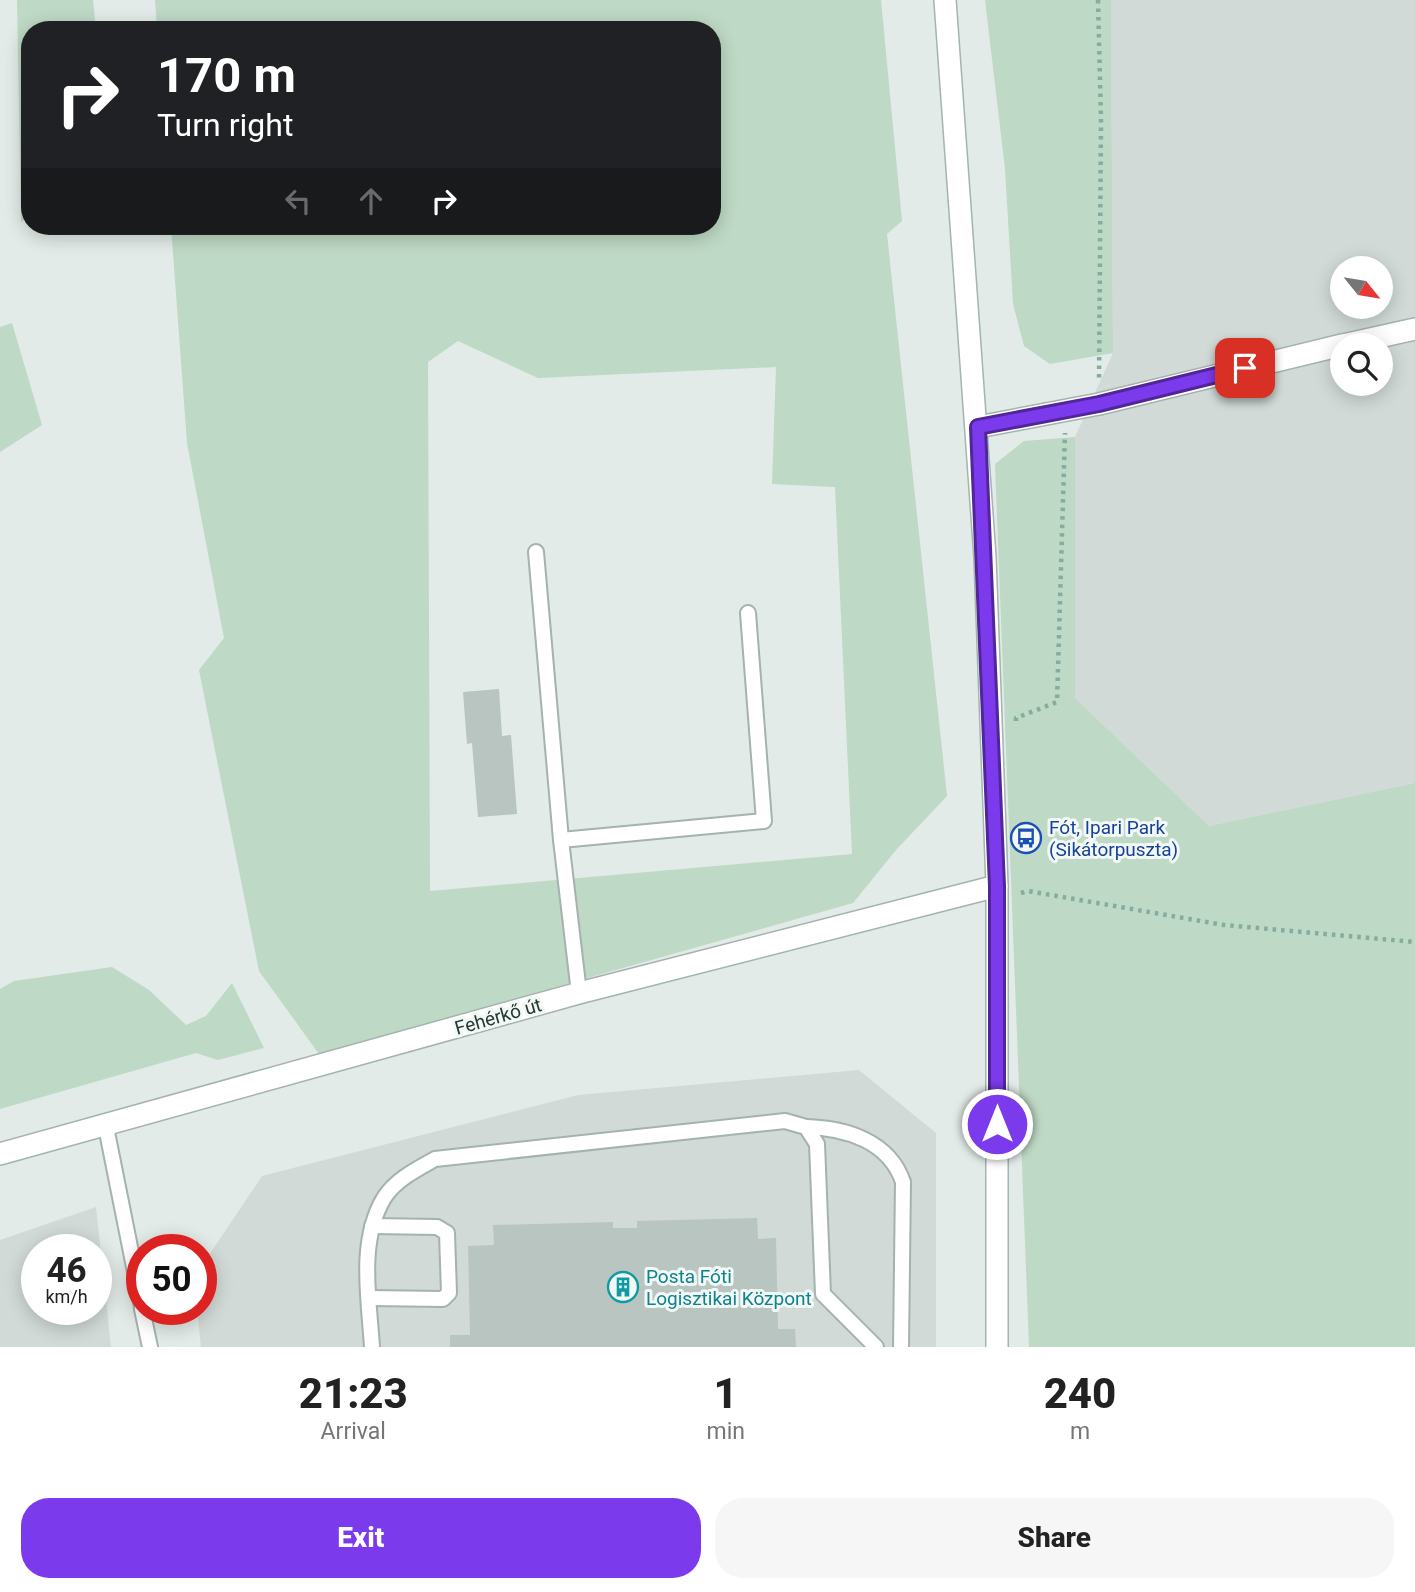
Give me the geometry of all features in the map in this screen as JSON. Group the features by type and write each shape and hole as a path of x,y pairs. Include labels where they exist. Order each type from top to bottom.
{"street":[{"path":"945,0 978,427 997,893 997,1347"},
{"path":"1393,334 1415,329"},
{"path":"978,427 1099,404 1330,348"},
{"name":"Fehérkő út","path":"0,1154 106,1127 579,993 997,893"}],"lane":[{"path":"536,552 561,840 579,993"},
{"path":"561,840 764,821 748,613"},
{"path":"372,1347 368,1243 372,1226 385,1196 408,1174 435,1159 785,1121 859,1136 879,1146 898,1168 903,1182 901,1347"},
{"path":"106,1127 127,1234"},
{"path":"806,1127 817,1144 823,1294 876,1347"},
{"path":"369,1298 443,1299 449,1293 447,1233 437,1227 372,1226"},
{"path":"145,1325 150,1347"}],"path":[{"path":"1098,0 1101,120 1099,404"},
{"path":"1016,731 1016,718 1057,702 1066,411"},
{"path":"997,893 1028,891 1224,925 1415,942"}],"shaded area":[{"path":"1111,0 1415,0 1415,783 1209,826 1075,698 1075,437 1113,353"},
{"path":"859,1070 936,1133 936,1347 201,1347 199,1325 217,1325 217,1243 262,1176 578,1095"},
{"path":"96,1207 99,1234 21,1234 21,1325 109,1325 111,1347 0,1347 0,1240"}],"green space":[{"path":"17,0 93,0 95,21 21,21 21,222"},
{"path":"155,0 881,0 902,221 887,234 947,796 896,850 853,903 319,1054 259,971 199,670 224,638 187,443 172,235 721,235 721,21 156,21","holes":["458,341 538,378 776,367 772,484 835,487 852,854 430,891 428,362"]},
{"path":"985,0 1111,0 1113,353 1050,364 1024,346 1013,304 1005,169"},
{"path":"12,323 42,425 0,452 0,327"},
{"path":"1075,437 1075,698 1209,826 1415,783 1415,1347 1029,1347 995,464 1024,441"},
{"path":"112,967 149,990 186,1025 206,1016 232,983 264,1048 218,1060 196,1053 0,1109 0,989 14,981"}],"building":[{"path":"499,689 502,736 511,735 517,814 478,817 472,743 467,744 463,692"},
{"name":"Posta Fóti Logisztikai Központ","path":"757,1218 758,1239 776,1238 778,1329 795,1329 796,1347 450,1347 450,1335 470,1335 468,1246 494,1245 493,1225 613,1222 613,1228 637,1228 637,1221"}],"place":[{"name":"Fót, Ipari Park (Sikátorpuszta)","path":"1026,838"},
{"name":"Posta Fóti Logisztikai Központ","path":"623,1287"}],"route":[{"path":"997,1124 997,886 978,427 1099,404 1245,368"}]}
